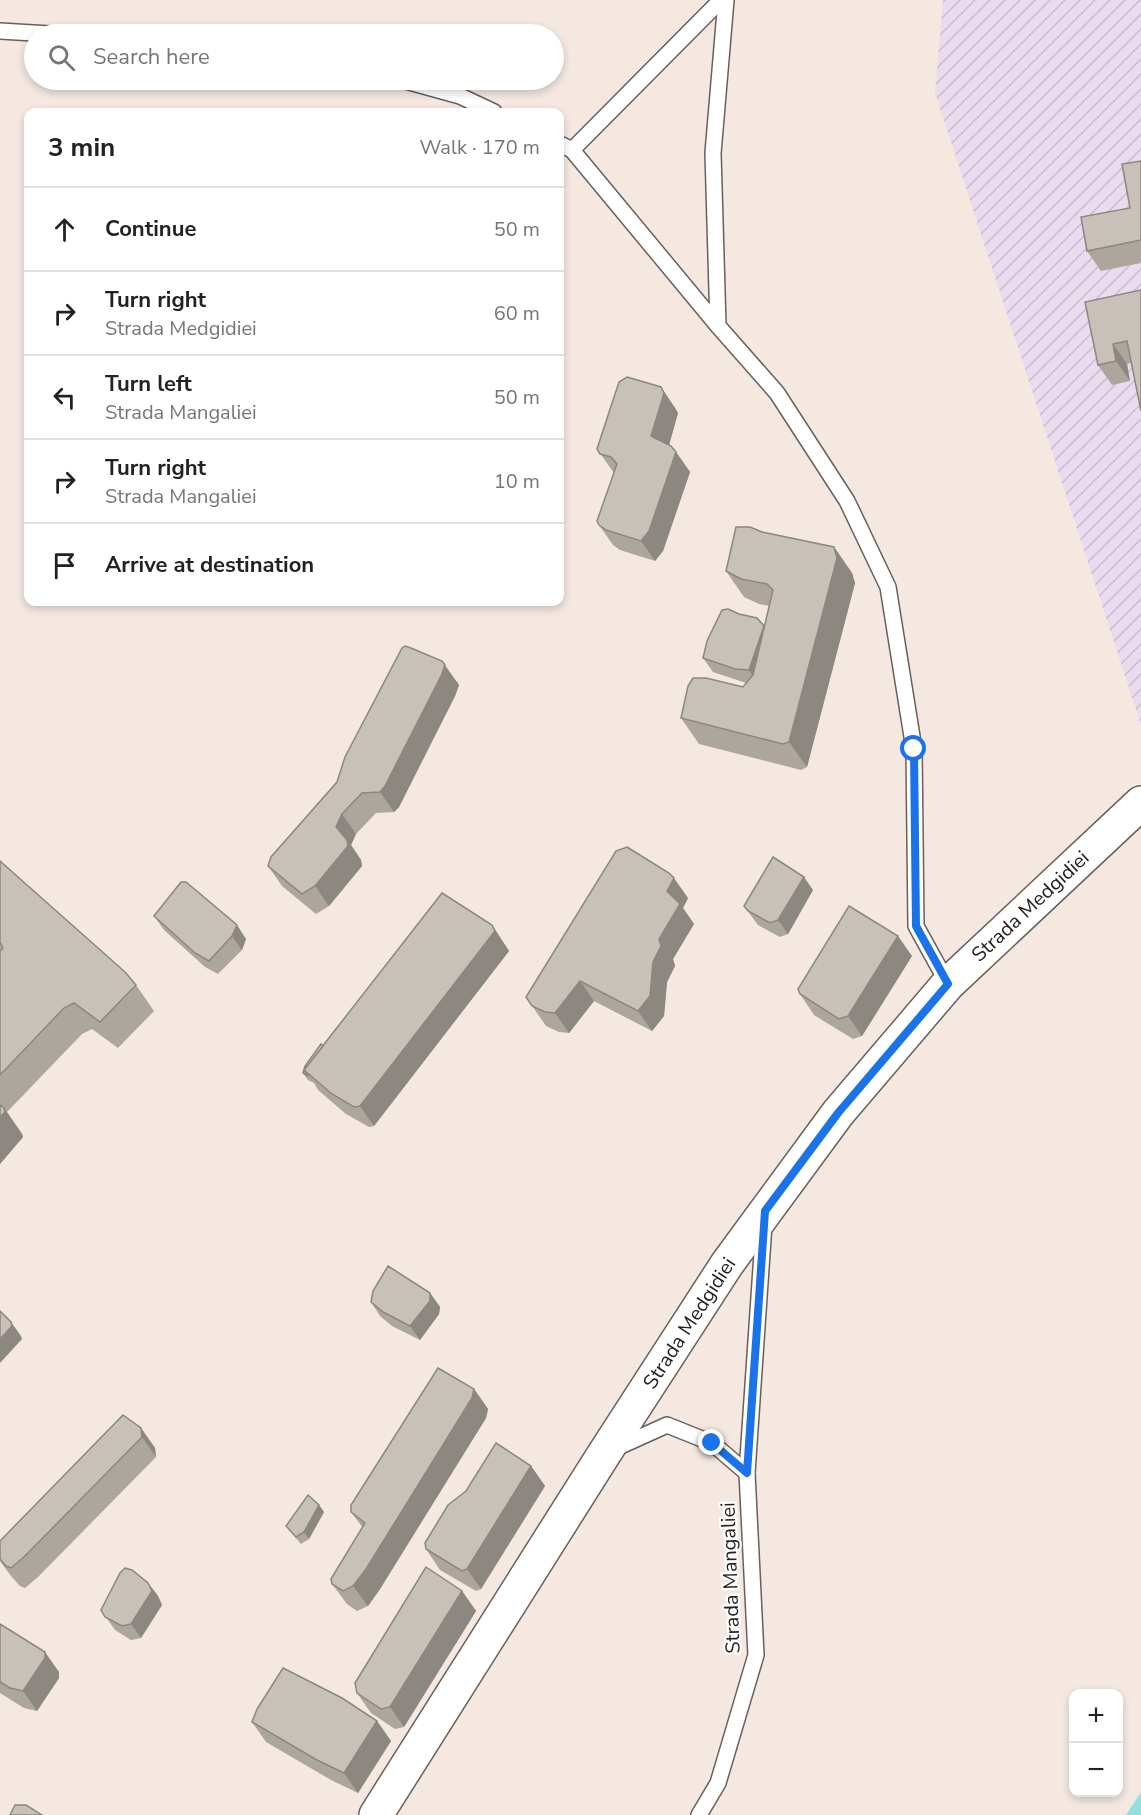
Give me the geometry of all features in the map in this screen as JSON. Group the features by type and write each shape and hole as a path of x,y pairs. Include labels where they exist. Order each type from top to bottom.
{"main road":[{"name":"Strada Medgidiei","path":"376,1815 727,1264 838,1113 948,984 1141,803"}],"lane":[{"path":"721,0 566,147 777,393 847,501 888,587 914,749 916,926 948,984"},
{"path":"718,326 713,153 726,0"},
{"path":"0,31 24,32"},
{"path":"438,90 460,96 486,108"},
{"name":"Strada Mangaliei","path":"699,1815 718,1783 756,1655 747,1473 765,1211"},
{"path":"604,1454 667,1425 712,1443 747,1473"}],"shaded area":[{"path":"943,0 1141,0 1141,725 935,93"}],"water":[{"path":"1141,1792 1141,1815 1126,1815"}],"building":[{"path":"1141,161 1141,240 1087,251 1081,217 1130,208 1122,164"},
{"path":"1141,290 1141,411 1127,341 1113,344 1116,361 1098,365 1085,302"},
{"path":"627,377 661,387 664,393 651,436 671,446 676,452 649,531 641,541 606,530 597,521 617,464 611,457 600,454 597,449 619,382"},
{"path":"736,527 750,527 762,532 834,547 837,558 789,742 783,744 681,718 688,686 693,678 706,678 743,687 753,675 773,590 767,584 741,579 726,571"},
{"path":"728,609 757,618 764,626 749,670 735,669 703,658 707,641 722,610"},
{"path":"405,646 442,661 445,665 441,676 385,786 380,792 362,793 342,814 336,827 347,840 348,846 315,886 302,894 268,866 271,857 337,782 345,757"},
{"path":"627,847 674,878 667,891 680,904 659,939 661,946 653,962 650,996 638,1011 580,981 555,1013 545,1012 532,1006 526,997 616,851"},
{"path":"773,857 804,877 778,920 770,923 748,911 744,906"},
{"path":"0,861 125,972 136,985 100,1022 74,1003 64,1008 0,1075 0,951 3,948 0,942"},
{"path":"181,882 186,882 237,925 232,936 209,961 195,953 154,916"},
{"path":"442,893 492,925 495,931 360,1106 354,1107 332,1094 304,1070"},
{"path":"849,906 898,936 848,1016 839,1019 800,994 798,989"},
{"path":"321,1044 323,1046 304,1070 308,1076 303,1073 305,1066"},
{"path":"0,1105 5,1112 0,1117"},
{"path":"388,1266 430,1293 430,1301 410,1326 383,1312 371,1302 373,1291"},
{"path":"0,1311 12,1326 0,1339"},
{"path":"438,1368 474,1389 472,1398 366,1569 353,1586 343,1591 332,1584 331,1579 365,1523 351,1512 351,1505"},
{"path":"123,1415 141,1428 142,1437 24,1557 11,1568 6,1566 0,1559 0,1541"},
{"path":"496,1443 531,1466 467,1569 462,1571 426,1549 425,1543 448,1505 466,1491"},
{"path":"308,1495 319,1505 304,1532 296,1537 286,1526"},
{"path":"426,1567 462,1591 390,1707 381,1709 357,1693 355,1683"},
{"path":"125,1568 132,1570 148,1583 152,1591 131,1624 122,1626 105,1617 101,1610 120,1573"},
{"path":"0,1624 45,1652 45,1658 23,1691 10,1688 0,1682"},
{"path":"283,1668 342,1698 377,1721 344,1773 252,1722 257,1709"},
{"path":"15,1805 26,1805 42,1815 10,1815"}],"route":[{"path":"712,1443 747,1473 765,1211 838,1113 948,984 916,926 914,749"}]}
